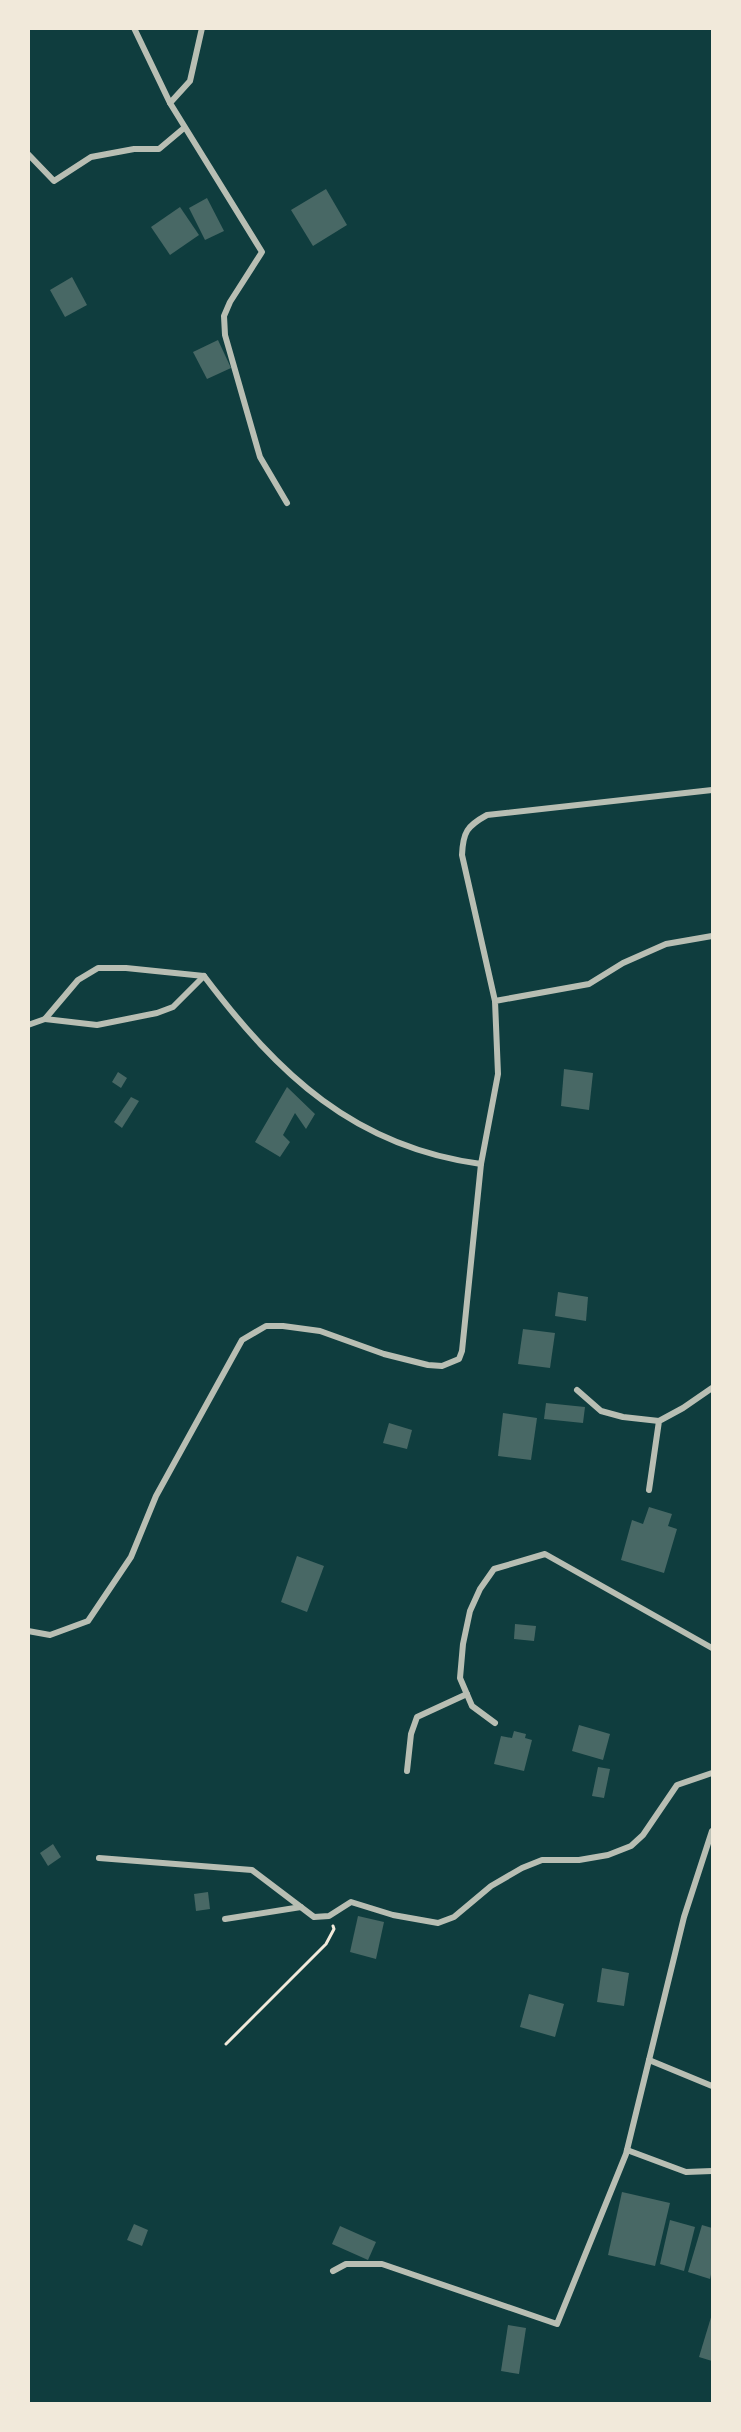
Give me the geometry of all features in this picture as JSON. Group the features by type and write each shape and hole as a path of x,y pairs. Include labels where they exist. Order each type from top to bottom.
{"street":[{"path":"134,28 184,128 262,252 227,309 224,316 225,335 260,457 287,503"},
{"path":"170,103 190,81 202,28"},
{"path":"28,154 54,181 91,157 134,149 159,149 184,128"},
{"path":"28,1631 50,1635 88,1621 131,1557 156,1496 173,1464 242,1340 253,1332 266,1326 320,1331 384,1354 428,1365 442,1366 459,1359 462,1350 481,1164 498,1074 495,1000 462,855 463,837 472,823 488,815 712,790"},
{"path":"495,1000 589,984 623,963 666,944 712,936"},
{"path":"45,1019 78,980 98,968 126,968 204,976 241,1025 278,1064 313,1094 345,1117 379,1135 417,1150 448,1160 481,1164"},
{"path":"28,1024 45,1019 97,1024 129,1020 157,1013 173,1007 204,976"},
{"path":"577,1390 601,1411 623,1417 659,1421 712,1388"},
{"path":"649,1490 659,1421"},
{"path":"495,1723 472,1706 460,1678 463,1644 470,1611 480,1589 494,1569 544,1554 712,1648"},
{"path":"406,1771 411,1734 417,1717 467,1694"},
{"path":"99,1857 252,1870 314,1917 329,1916 351,1902 393,1915 438,1923 454,1917 491,1886 522,1868 542,1860 579,1860 608,1855 631,1846 643,1835 677,1785 712,1773"},
{"path":"333,2271 346,2264 382,2264 557,2324 627,2150 684,1917 712,1831"},
{"path":"225,1919 301,1907"},
{"path":"649,2060 712,2086"},
{"path":"627,2150 686,2172 712,2171"}],"path":[{"path":"226,2044 326,1944 334,1929 329,1916"}],"building":[{"path":"326,189 347,225 313,246 291,210"},
{"path":"207,198 224,231 205,240 189,208"},
{"path":"180,207 199,235 170,255 151,227"},
{"path":"72,277 87,305 65,317 50,290"},
{"path":"218,340 231,368 207,379 193,352"},
{"path":"564,1069 593,1073 589,1110 561,1106"},
{"path":"118,1072 127,1078 121,1088 112,1082"},
{"path":"287,1087 315,1114 306,1129 295,1113 283,1135 290,1142 280,1157 255,1142"},
{"path":"131,1097 139,1101 122,1128 114,1122"},
{"path":"558,1292 588,1297 586,1321 555,1316"},
{"path":"523,1329 555,1333 550,1368 518,1364"},
{"path":"546,1403 585,1407 583,1423 544,1419"},
{"path":"503,1413 537,1418 531,1460 498,1456"},
{"path":"389,1423 412,1430 407,1449 383,1443"},
{"path":"649,1507 672,1514 668,1526 677,1529 664,1573 621,1560 632,1520 643,1524"},
{"path":"297,1556 324,1566 307,1612 281,1602"},
{"path":"515,1624 536,1626 534,1641 514,1639"},
{"path":"579,1725 610,1734 603,1760 572,1751"},
{"path":"514,1731 526,1734 525,1738 532,1740 524,1771 494,1764 501,1736 512,1738"},
{"path":"598,1767 610,1769 604,1798 592,1796"},
{"path":"53,1844 61,1857 48,1866 40,1853"},
{"path":"208,1892 210,1909 196,1911 194,1894"},
{"path":"358,1916 384,1922 376,1959 350,1952"},
{"path":"602,1968 629,1973 624,2006 597,2002"},
{"path":"529,1994 564,2004 555,2037 520,2027"},
{"path":"622,2192 670,2203 655,2266 608,2255"},
{"path":"670,2220 695,2227 684,2271 660,2264"},
{"path":"134,2224 148,2230 142,2246 127,2240"},
{"path":"702,2225 712,2228 710,2279 688,2272"},
{"path":"340,2226 376,2242 368,2260 332,2244"},
{"path":"712,2314 712,2361 699,2357"},
{"path":"508,2325 526,2328 519,2374 501,2371"}]}
